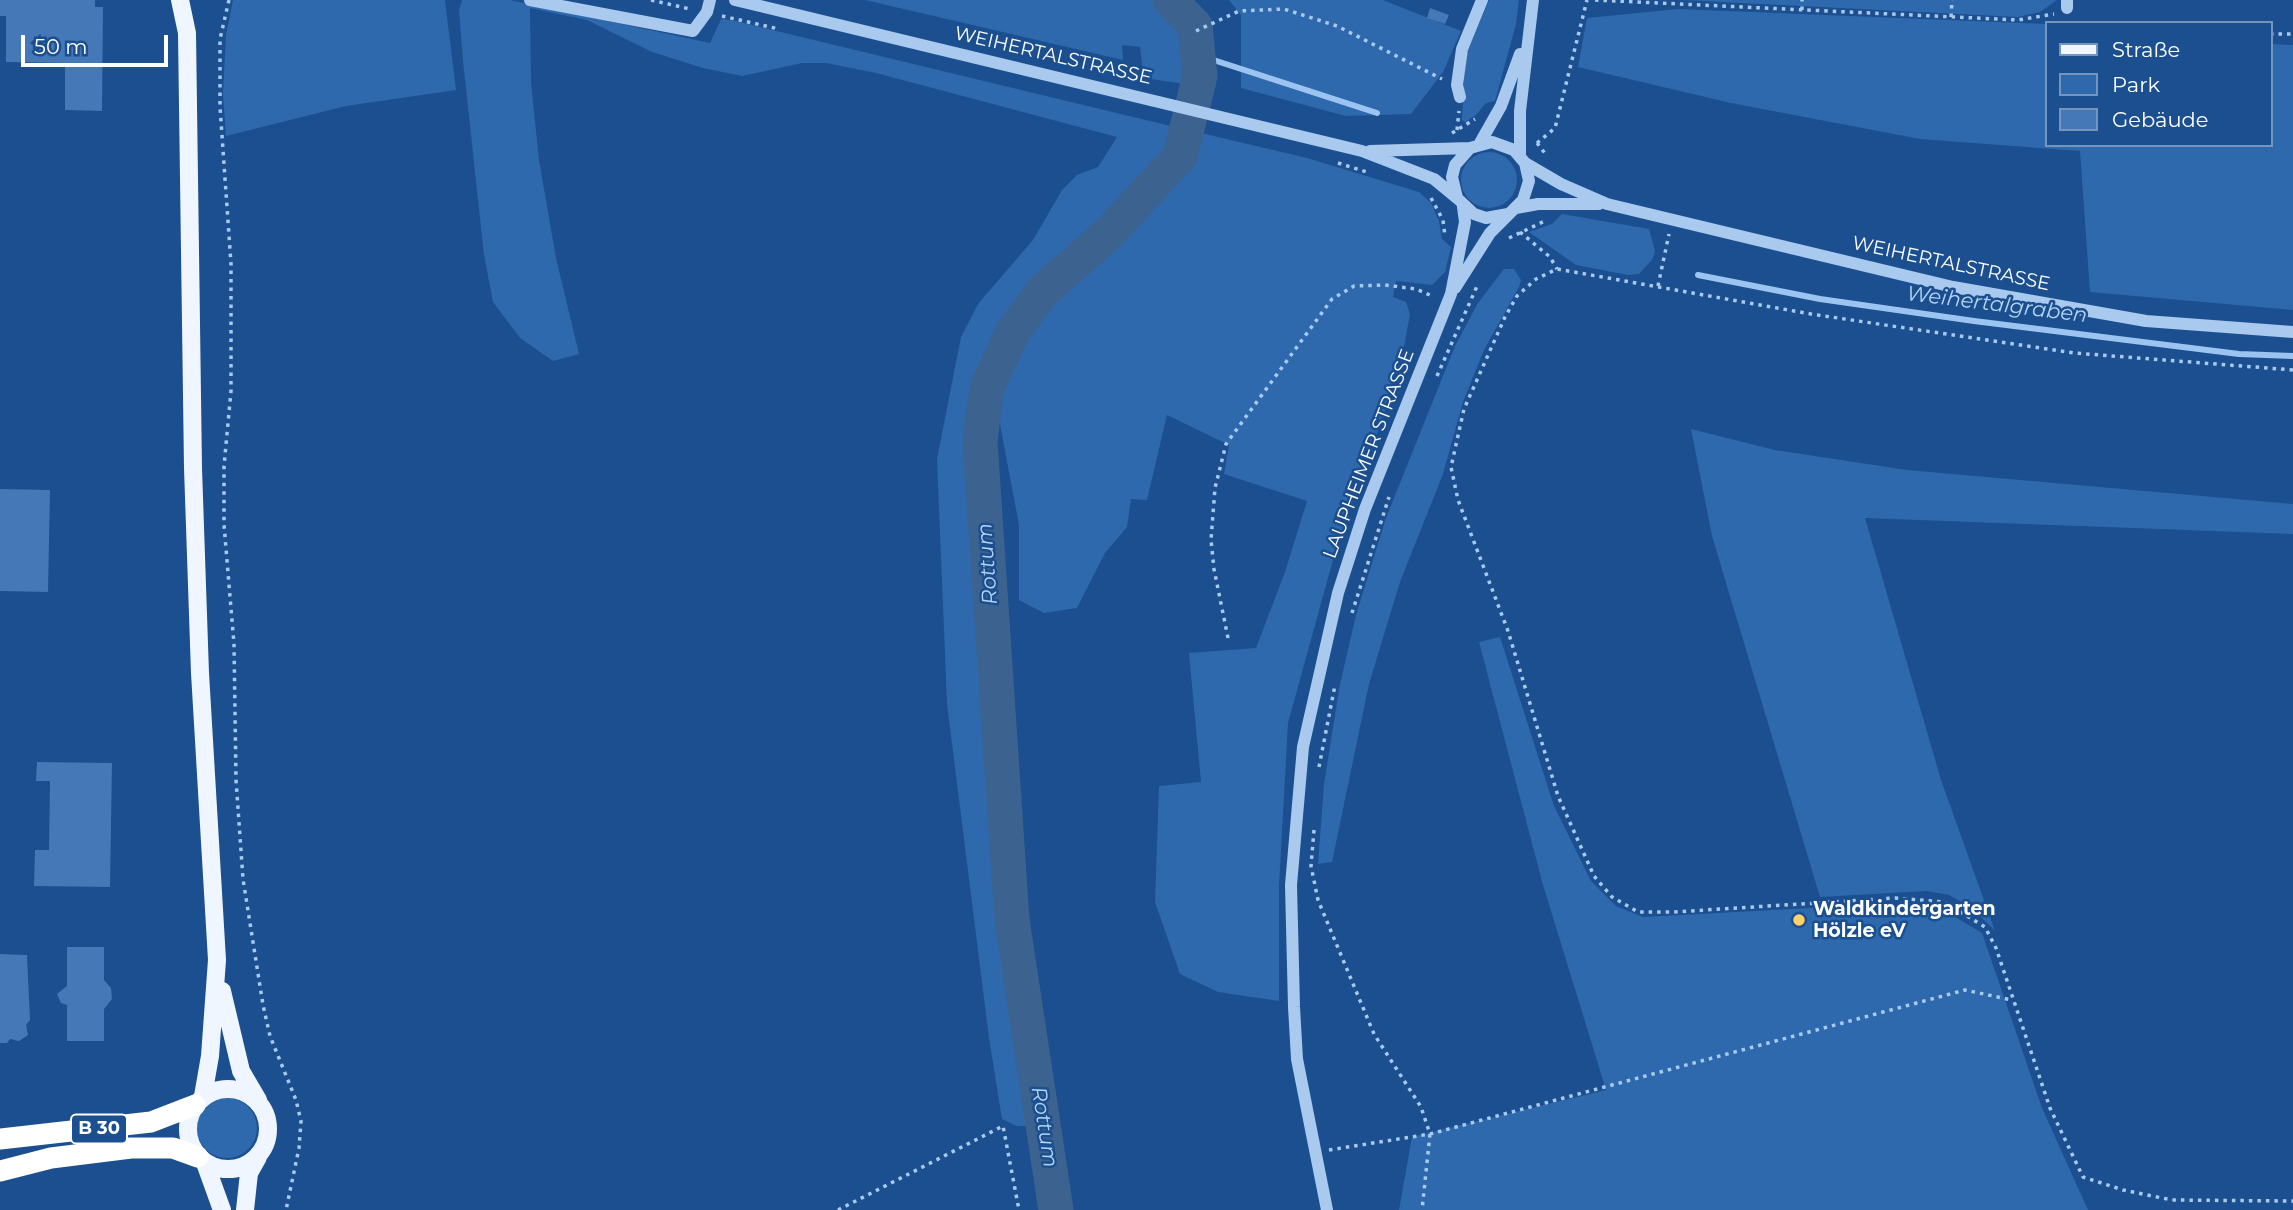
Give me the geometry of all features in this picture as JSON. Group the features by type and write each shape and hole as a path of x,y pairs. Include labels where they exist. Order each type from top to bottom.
{"highway":[{"name":"B 30","path":"0,1139 151,1122 199,1100"},
{"path":"0,1171 51,1158 131,1148 173,1148 202,1160"}],"main road":[{"path":"180,0 187,33 193,468 200,673 217,960 210,1056 199,1100 187,1128 189,1140 202,1160 222,1210"},
{"path":"187,33 194,0"},
{"path":"217,960 241,1071 261,1106 268,1130 260,1155 249,1173 245,1210"},
{"path":"199,1100 228,1088 252,1096 261,1106"},
{"path":"202,1160 229,1169 250,1163 260,1155"}],"street":[{"path":"530,0 693,31 707,12 710,0"},
{"name":"WEIHERTALSTRASSE","path":"735,0 1234,118 1362,151 1434,179 1460,203"},
{"path":"1458,91 1462,49 1482,0"},
{"path":"1529,27 1502,106 1475,146 1455,165 1452,177 1460,203 1486,218 1512,211 1527,191 1520,120 1532,0"},
{"path":"1475,146 1504,144 1523,160"},
{"name":"WEIHERTALSTRASSE","path":"1362,151 1475,146"},
{"name":"WEIHERTALSTRASSE","path":"1523,160 1561,184 1606,204 1672,222 1967,289 2146,321 2293,332"},
{"name":"LAUPHEIMER STRASSE","path":"1327,1210 1297,1059 1294,1007 1291,885 1303,747 1338,593 1365,509 1449,298 1465,222 1460,203"},
{"name":"WEIHERTALSTRASSE","path":"1512,211 1556,204 1606,204"},
{"name":"LAUPHEIMER STRASSE","path":"1449,298 1490,233 1512,211"}],"path":[{"path":"229,0 220,39 220,107 232,264 231,391 224,466 224,513 234,644 236,780 243,879 262,1005 270,1036 296,1100 300,1121 299,1148 286,1210"},
{"path":"1536,143 1555,128 1587,0"},
{"path":"1595,0 2018,20 2039,18 2067,4"},
{"path":"1802,0 1802,10"},
{"path":"1951,17 1952,0"},
{"path":"1196,31 1239,11 1284,9 1337,26 1458,91"},
{"path":"2272,34 2293,34"},
{"path":"1534,131 1536,143 1562,177 1561,184"},
{"path":"1328,160 1376,175"},
{"path":"1428,193 1443,220 1446,240 1461,245"},
{"path":"1508,238 1552,218 1556,204"},
{"path":"1658,286 1672,222"},
{"path":"1520,232 1550,257 1557,269"},
{"path":"2293,370 2074,353 1811,314 1557,269 1536,279 1517,296 1505,317 1464,409 1451,467 1458,500 1507,631 1558,796 1594,876 1612,897 1638,912 1895,898 1944,902 1985,927 1996,948 2050,1108 2083,1177 2123,1190 2172,1200 2293,1201"},
{"path":"1434,384 1478,283"},
{"path":"1228,638 1211,540 1215,488 1226,444 1332,299 1354,286 1385,285 1416,289 1449,298"},
{"path":"1350,616 1391,491"},
{"path":"1317,777 1336,683"},
{"path":"1314,828 1311,866 1318,901 1374,1034 1421,1107 1430,1134 1422,1210"},
{"path":"1314,1153 1430,1134 1965,990 2012,1000"},
{"path":"838,1210 1003,1126 1018,1210"}],"green space":[{"path":"233,0 445,0 456,90 346,106 226,136 223,94 226,35"},
{"path":"462,0 510,0 710,43 721,19 731,20 1183,129 1167,153 1047,279 998,337 982,377 974,412 972,538 1015,1007 1033,1126 1017,1126 1002,1119 989,1038 947,704 937,459 961,337 978,304 1033,240 1062,190 1077,175 1098,167 1117,137 876,73 826,63 802,63 742,76 703,68 652,52 587,20 530,8 531,83 539,160 556,258 579,354 553,361 520,338 493,302 484,255 463,61 459,10"},
{"path":"865,0 1153,0 1181,27 1185,43 1185,84 1144,78 1140,47 1122,45 1123,60"},
{"path":"1229,0 1383,0 1461,31 1443,72 1411,114 1346,116 1241,88 1241,15"},
{"path":"1489,0 1519,0 1516,24 1495,101 1486,103 1476,115 1465,122 1462,120 1465,57"},
{"path":"1682,0 2057,0 2040,12 2018,17"},
{"path":"1678,9 2044,24 2044,147 2272,147 2272,44 2293,45 2293,310 2090,292 2080,151 1920,139 1731,103 1578,67 1587,18"},
{"path":"1201,133 1307,158 1419,192 1431,203 1439,221 1442,239 1451,247 1445,272 1432,285 1396,281 1393,297 1406,302 1410,314 1400,369 1336,549 1288,723 1279,886 1279,1001 1218,992 1180,974 1155,902 1159,786 1201,782 1189,653 1256,648 1285,572 1307,501 1224,474 1229,445 1167,415 1147,500 1131,499 1127,527 1105,553 1077,608 1044,613 1019,600 1019,525 996,403 1006,368 1040,309 1167,189 1194,155"},
{"path":"1484,152 1494,152 1509,160 1515,169 1515,191 1509,200 1494,208 1484,208 1466,196 1461,185 1461,175 1473,157"},
{"path":"1562,214 1649,229 1655,251 1652,260 1639,274 1628,275 1576,265 1529,232 1552,224"},
{"path":"1504,269 1514,269 1521,280 1519,287 1484,350 1463,402 1443,474 1400,582 1369,684 1332,862 1318,864 1324,784 1340,684 1356,615 1386,518 1455,346 1478,303"},
{"path":"1691,429 1775,450 1907,470 2293,504 2293,534 1865,518 1941,780 1995,931 1972,908 1949,895 1927,891 1820,897 1712,536"},
{"path":"1500,637 1554,806 1591,881 1616,906 1643,917 1885,904 1940,908 1982,933 2042,1108 2088,1210 1399,1210 1412,1137 1606,1090 1543,885 1479,642"},
{"path":"227,1098 248,1107 257,1128 248,1149 227,1158 206,1149 197,1128 206,1107"}],"building":[{"path":"0,0 95,0 95,7 103,7 102,111 65,110 65,63 6,62 6,16 0,16"},
{"path":"1430,8 1449,15 1445,24 1427,18"},
{"path":"0,489 50,490 48,592 0,591"},
{"path":"37,762 112,763 110,887 34,886 35,850 49,850 50,781 36,781"},
{"path":"67,947 104,947 104,980 111,988 112,999 104,1009 104,1041 67,1041 67,1005 61,1003 57,994 67,986"},
{"path":"0,954 27,955 30,1020 26,1025 28,1035 19,1041 10,1039 7,1043 0,1043"}],"waterway":[{"name":"Rottum","path":"1056,1210 1012,920 980,441 987,388 1012,333 1044,290 1109,233 1180,156 1200,76 1195,26 1170,0"},
{"name":"Weihertalgraben","path":"1198,55 1377,113"},
{"name":"Weihertalgraben","path":"1698,275 1820,299 1974,321 2239,354 2293,356"}],"place":[{"name":"Waldkindergarten Hölzle eV","path":"1799,920"}]}
